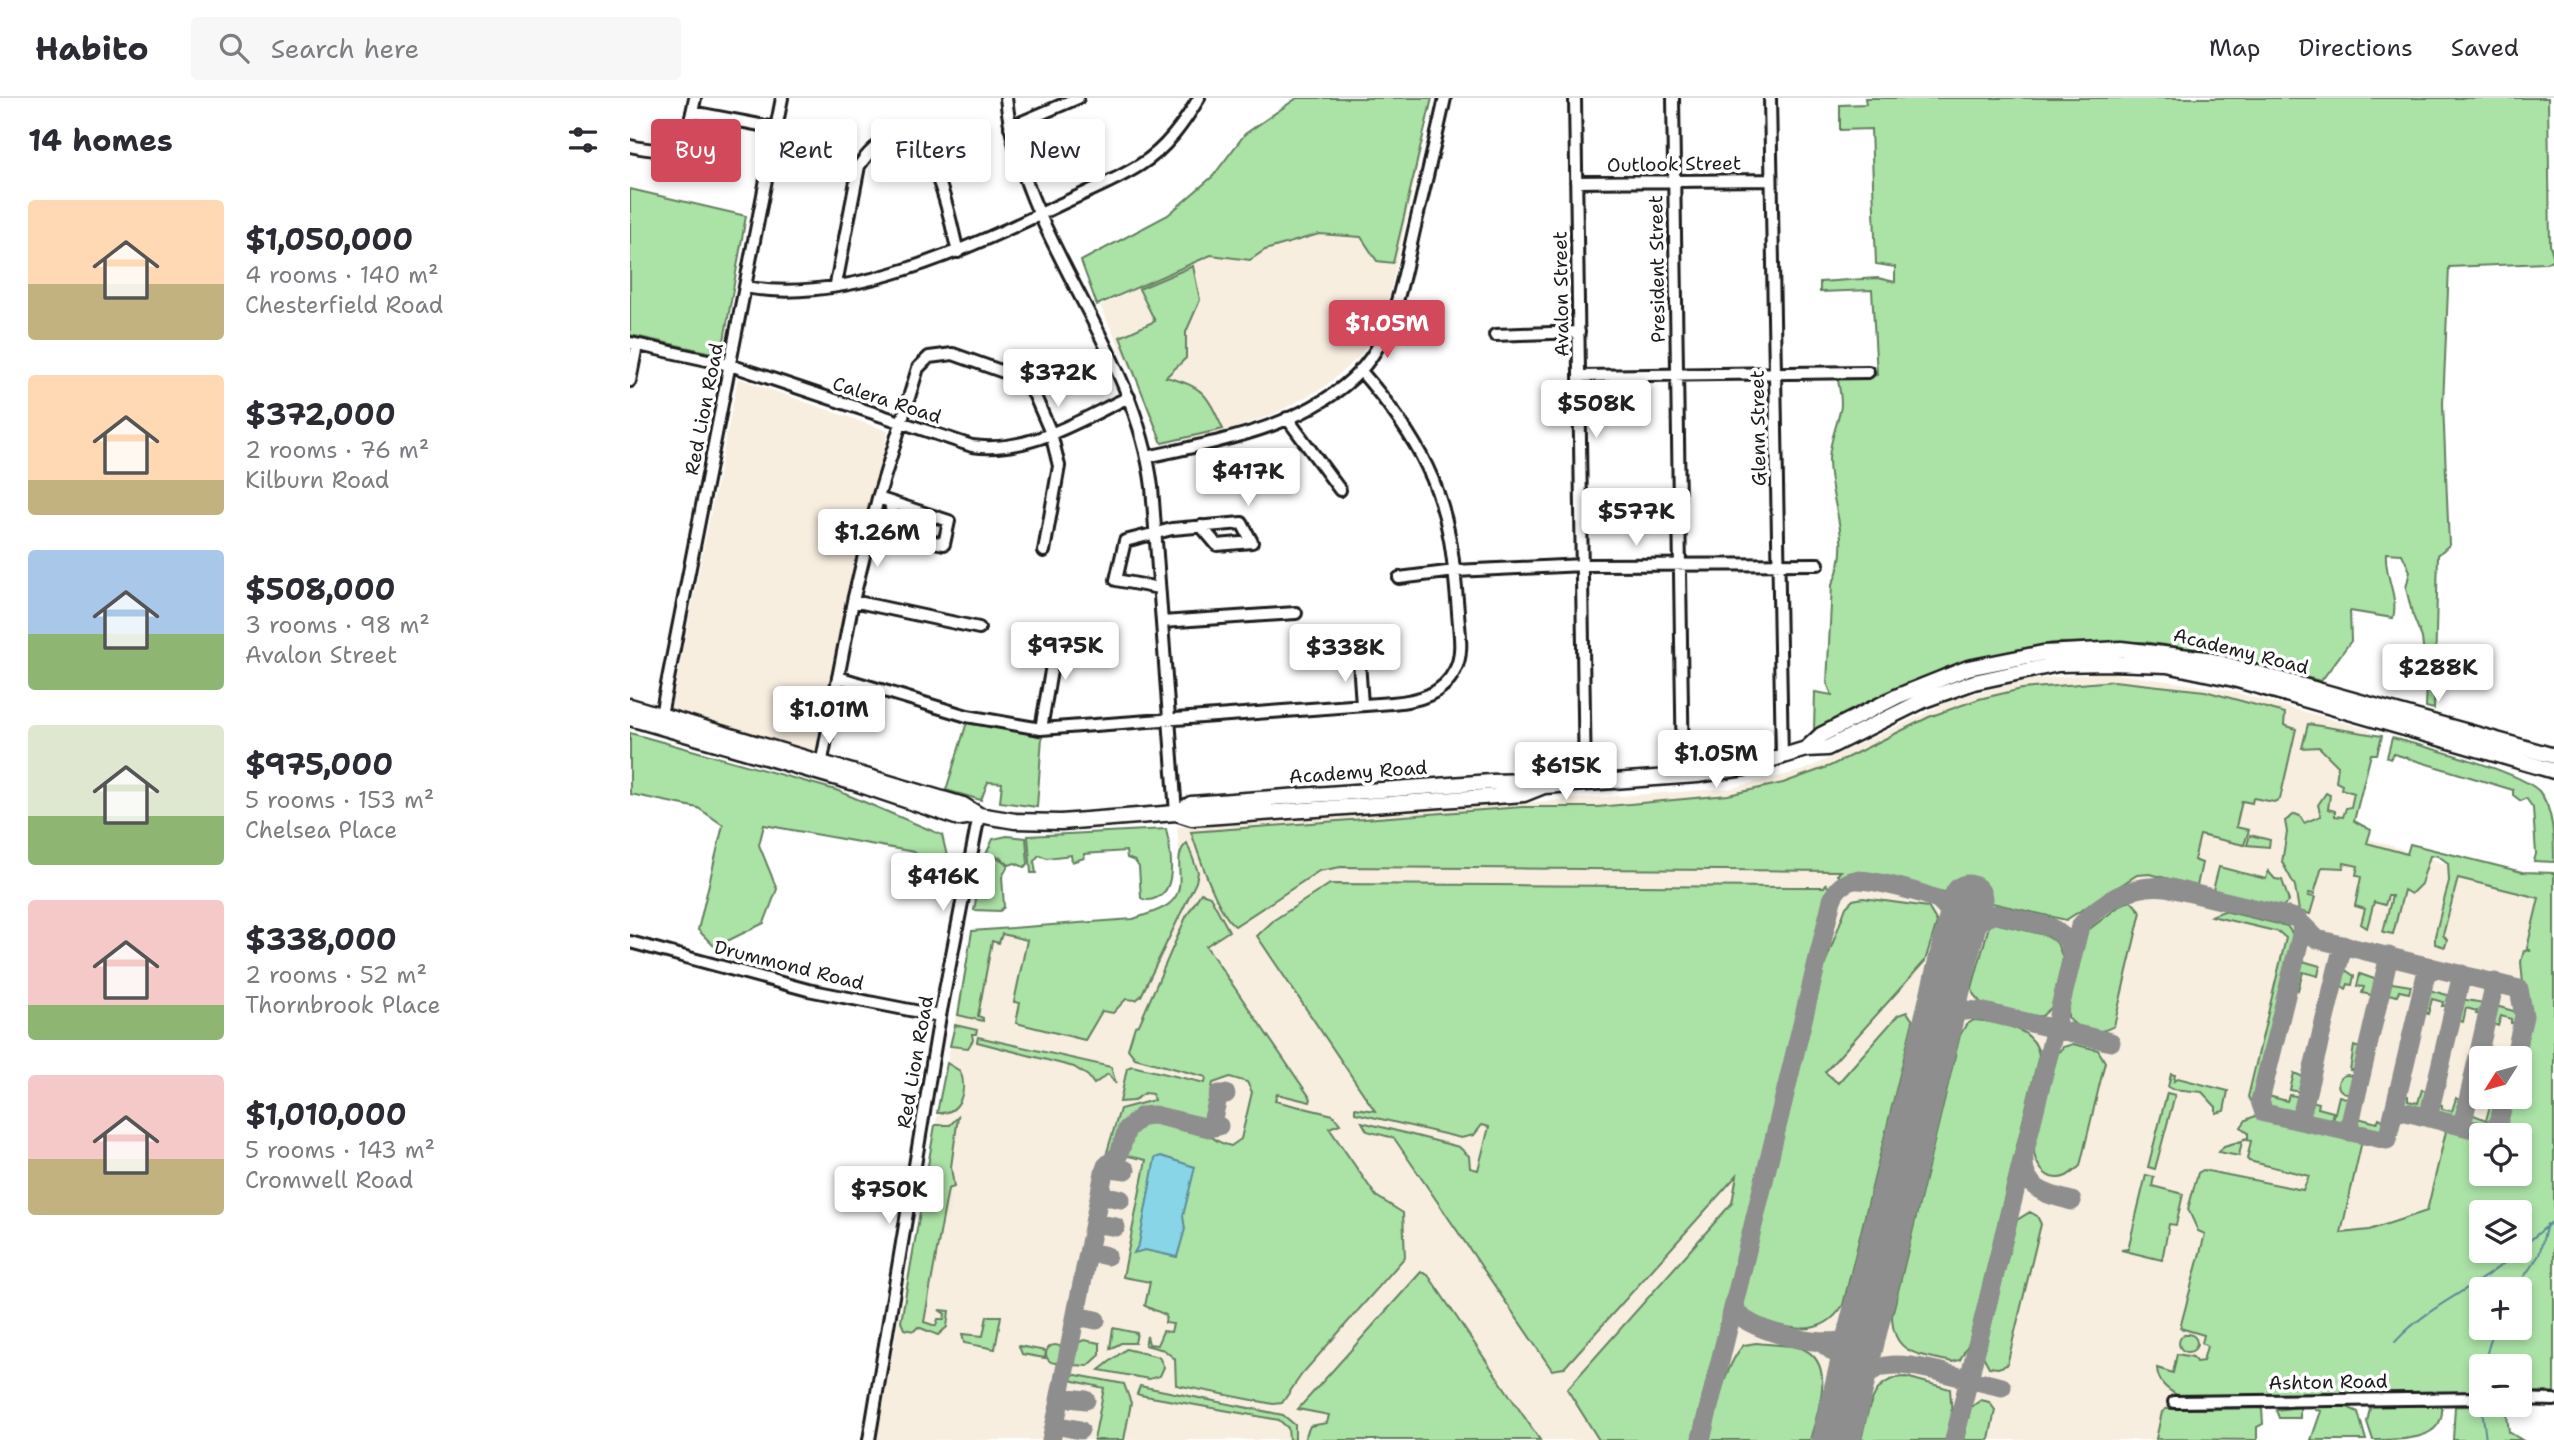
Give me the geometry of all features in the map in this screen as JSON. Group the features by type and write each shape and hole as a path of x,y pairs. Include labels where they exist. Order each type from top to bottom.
{"main road":[{"name":"Academy Road","path":"630,718 660,721 821,767 959,818 979,815 1015,821 1061,822 1176,813 1192,818 1524,794 1544,786 1683,776 1744,768 1806,749 1827,748 1947,691 1999,675 2058,664 2167,665 2311,694 2554,756"},
{"name":"Academy Road","path":"2311,694 2554,771"},
{"name":"Academy Road","path":"630,706 660,721"}],"street":[{"path":"630,146 658,152 669,150 680,142 688,131 695,98"},
{"name":"Red Lion Road","path":"778,119 782,98"},
{"path":"1006,98 1009,119"},
{"path":"1029,119 1078,98"},
{"path":"745,287 786,293 894,272 958,252 1141,165 1179,128 1199,98"},
{"path":"1147,457 1207,445 1287,418 1320,401 1360,370 1391,321 1445,98"},
{"name":"Avalon Street","path":"1575,98 1585,783"},
{"name":"President Street","path":"1672,98 1683,776"},
{"name":"Glenn Street","path":"1770,98 1782,758"},
{"path":"692,112 755,124"},
{"path":"836,284 859,166 870,150 883,142 911,143 924,151 933,165 958,252"},
{"name":"Outlook Street","path":"1576,182 1772,180"},
{"name":"Red Lion Road","path":"660,721 765,182"},
{"path":"1027,182 1129,397 1147,457 1156,534 1176,813"},
{"path":"1495,335 1579,332"},
{"path":"630,381 634,344"},
{"name":"Calera Road","path":"634,344 730,365 901,424 990,449 1025,444 1129,397"},
{"path":"821,767 853,601 878,498 918,368 929,357 953,354 1021,379 1034,394 1051,433 1059,466 1044,551"},
{"path":"838,677 967,716 1041,729 1414,701 1432,695 1451,677 1460,655 1455,571 1446,515 1427,466 1398,417 1360,370"},
{"path":"1580,376 1868,372"},
{"path":"1287,418 1340,489"},
{"path":"878,498 948,521 944,544 896,534 890,502"},
{"path":"1160,588 1116,580 1125,541 1201,526"},
{"path":"1399,578 1455,571 1583,565 1818,564"},
{"path":"853,601 979,628"},
{"path":"1162,622 1296,613"},
{"path":"1041,729 1058,630"},
{"path":"1359,661 1362,705"},
{"name":"Red Lion Road","path":"869,1440 940,1016 979,815"},
{"name":"Drummond Road","path":"630,943 808,990 940,1016"},
{"name":"Ashton Road","path":"2174,1402 2469,1398"},
{"path":"2532,1399 2554,1400"}],"shaded area":[{"path":"1393,98 1433,98 1390,293 1372,337 1359,357 1323,388 1274,414 1224,432 1160,444 1140,389 1100,306 1197,260"},
{"path":"738,378 888,431 817,756 670,713"},
{"path":"2104,672 2223,689 2371,730 2349,832 2444,863 2457,857 2554,884 2532,1200 2469,1200 2469,1263 2527,1263 2526,1277 2469,1277 2469,1340 2522,1340 2521,1354 2469,1354 2469,1368 2253,1389 2253,1440 876,1440 972,931 1133,919 1171,903 1181,883 1177,827 1732,788 1804,770 1957,698 2022,681"}],"green space":[{"path":"1297,98 1432,98 1393,263 1377,261 1361,237 1319,234 1265,250 1250,260 1211,255 1097,305 1081,261 1168,215 1213,176 1245,134"},
{"path":"1865,98 2548,98 2550,245 2554,259 2546,263 2449,267 2443,404 2449,545 2438,555 2434,709 2426,707 2427,686 2422,638 2406,588 2410,571 2402,554 2386,553 2394,602 2393,618 2350,611 2351,641 2321,681 2193,649 2144,642 2052,643 1945,668 1814,730 1815,692 1832,695 1827,683 1832,585 1841,552 1841,536 1829,458 1841,407 1838,379 1877,375 1872,290 1820,292 1820,282 1878,278 1895,282 1895,267 1876,264 1871,129 1840,130 1840,105 1866,104"},
{"path":"630,189 746,216 722,352 717,354 630,335"},
{"path":"1193,266 1200,300 1186,332 1186,358 1166,377 1189,384 1202,393 1208,399 1223,429 1162,443 1120,337 1155,321 1139,289"},
{"path":"2114,681 2205,691 2285,713 2284,725 2296,729 2280,799 2274,802 2253,798 2252,803 2242,801 2236,827 2249,830 2244,845 2200,835 2194,860 2202,863 2197,886 2150,874 2137,875 2066,920 1862,873 1840,878 1837,875 1841,871 1341,867 1319,871 1235,926 1215,897 1191,832 1522,807 1597,807 1728,795 1783,783 1830,766 1929,717 1979,699 2022,689"},
{"path":"968,719 1042,737 1037,807 1000,802 1002,783 988,782 981,800 946,790"},
{"path":"2308,724 2382,736 2377,754 2371,754 2354,821 2371,830 2367,843 2407,854 2410,844 2522,872 2554,873 2554,1392 2532,1393 2532,1354 2469,1354 2469,1394 2182,1398 2165,1387 2158,1374 2157,1368 2173,1373 2177,1354 2193,1357 2196,1362 2203,1361 2207,1346 2202,1343 2204,1335 2180,1328 2205,1234 2198,1231 2188,1209 2198,1173 2203,1170 2303,1190 2309,1176 2249,1161 2247,1159 2251,1141 2243,1139 2248,1138 2248,1133 2241,1127 2246,1120 2257,1115 2362,1141 2341,1233 2369,1230 2427,1211 2447,1127 2469,1132 2469,1186 2532,1186 2532,1123 2503,1123 2506,1110 2532,1110 2532,1046 2521,1046 2526,1016 2521,962 2524,950 2531,951 2527,948 2539,898 2458,878 2443,935 2447,940 2445,947 2435,944 2449,881 2448,863 2437,855 2430,856 2421,884 2411,894 2404,890 2393,934 2383,932 2392,896 2388,896 2385,905 2374,902 2367,928 2361,924 2365,909 2355,906 2361,877 2356,875 2358,866 2344,863 2343,868 2322,867 2314,894 2309,893 2308,896 2315,897 2310,914 2299,911 2295,886 2282,862 2287,832 2285,821 2295,814 2300,816 2304,823 2321,816 2318,805 2326,793 2330,795 2328,809 2335,811 2335,816 2343,817 2346,808 2351,807 2354,793 2341,789 2342,785 2336,782 2338,766 2319,747 2302,748"},
{"path":"630,733 836,790 942,835 947,856 934,865 914,852 764,825 759,845 777,889 764,923 715,947 698,930 723,825 698,808 630,794"},
{"path":"2392,738 2512,775 2539,791 2550,816 2554,862 2534,861 2536,854 2533,808 2526,798 2521,801 2513,795 2513,790 2394,754 2390,759 2387,757"},
{"path":"1166,829 1171,856 1170,877 1163,893 1152,900 1141,898 1139,867 1135,861 1127,858 1126,851 1084,854 1084,858 1072,862 1071,855 1047,858 1039,855 1034,861 1036,873 1031,873 1028,836"},
{"path":"2250,835 2270,840 2269,847 2247,845"},
{"path":"1007,836 1026,838 1028,864 1024,867 1015,863 1009,865 1001,858 986,854 993,839"},
{"path":"1187,843 1198,872 1196,882 1141,996 1136,1000 1126,999 1113,1013 1102,1011 1085,1040 1016,1023 1020,1003 1014,1002 1027,940 1002,934 999,943 992,941 978,1016 983,1018 983,1021 958,1015 972,931 1133,919 1156,911 1169,904 1179,889 1180,856"},
{"path":"984,855 1002,860 1008,866 1002,877 1004,907 1000,911 974,910"},
{"path":"2219,867 2266,879 2268,871 2275,879 2282,880 2289,901 2282,907 2213,890"},
{"path":"1330,884 1824,887 1826,884 1829,888 1692,1440 1599,1440 1567,1389 1732,1203 1737,1175 1564,1368 1552,1370 1394,1138 1367,1131 1362,1122 1459,1147 1469,1156 1470,1168 1478,1170 1489,1127 1482,1125 1474,1135 1461,1138 1355,1113 1355,1108 1375,1111 1257,936 1274,920"},
{"path":"1201,893 1210,896 1229,931 1206,946 1311,1099 1310,1102 1277,1094 1275,1101 1333,1115 1340,1124 1329,1128 1376,1196 1403,1213 1405,1257 1302,1374 1282,1403 1273,1404 1176,1385 1175,1359 1164,1350 1145,1345 1147,1336 1149,1344 1157,1345 1163,1331 1171,1332 1173,1324 1165,1323 1166,1315 1145,1306 1150,1282 1123,1277 1146,1160 1124,1155 1134,1127 1139,1123 1154,1120 1200,1130 1231,1146 1241,1139 1252,1092 1247,1082 1230,1077 1213,1083 1204,1122 1159,1112 1137,1115 1120,1135 1115,1154 1107,1152 1120,1109 1154,1100 1152,1094 1145,1093 1133,1101 1120,1102 1127,1068 1132,1066 1205,1083 1206,1077 1135,1058 1128,1049 1135,1026 1139,1025 1186,917"},
{"path":"1863,898 1928,907 1937,922 1925,961 1825,1072 1838,1083 1898,1015 1907,1012 1913,1021 1843,1305 1824,1324 1813,1328 1789,1328 1752,1317 1745,1312 1743,1301 1825,964 1846,907 1853,900"},
{"path":"2131,901 2141,912 2114,1026 2095,1031 2083,1029 2068,1017 2068,1009 2087,931 2122,904"},
{"path":"2224,911 2287,926 2294,936 2255,1097 2251,1101 2248,1097 2286,938 2279,932 2211,916"},
{"path":"1990,922 2045,935 2057,943 2063,958 2052,1007 2042,1016 1982,1004 1974,995 1972,988"},
{"path":"2299,960 2320,966 2318,976 2303,972 2298,990 2291,983"},
{"path":"2347,971 2354,976 2352,985 2348,984 2346,989 2338,983 2341,974"},
{"path":"2360,974 2377,980 2376,996 2362,993 2364,987 2357,986"},
{"path":"2392,983 2411,986 2409,993 2399,991 2397,996 2388,994 2387,988"},
{"path":"2429,990 2451,996 2450,1005 2442,1006 2443,1002 2432,999 2428,1014 2425,1013 2422,1009"},
{"path":"2461,999 2484,1003 2484,1014 2476,1014 2477,1011 2466,1008 2463,1022 2458,1020"},
{"path":"2496,1006 2517,1012 2518,1022 2511,1023 2511,1019 2501,1016 2498,1026 2491,1023"},
{"path":"1974,1020 1994,1022 2023,1032 2031,1038 2039,1055 1969,1343 1960,1360 1952,1362 1919,1354 1903,1346 1897,1339 1892,1316 1960,1035 1966,1025"},
{"path":"955,1025 977,1030 976,1034 972,1034 973,1040 968,1048 950,1046"},
{"path":"978,1037 1111,1067 1116,1084 1108,1074 1094,1084 1088,1076 1074,1067 977,1042"},
{"path":"2073,1044 2098,1050 2105,1062 2080,1166 2067,1176 2056,1178 2047,1175 2039,1166 2034,1154 2035,1139 2058,1053 2063,1047"},
{"path":"2361,1045 2364,1046 2358,1070 2350,1070 2354,1046 2360,1048"},
{"path":"947,1063 960,1071 963,1093 952,1110 937,1113"},
{"path":"2294,1073 2306,1078 2301,1092 2290,1090"},
{"path":"2171,1074 2175,1075 2174,1081 2178,1078 2228,1091 2224,1111 2216,1113 2216,1107 2202,1092 2168,1087"},
{"path":"2347,1075 2353,1078 2356,1084 2353,1090 2347,1093 2341,1090 2338,1084 2341,1078"},
{"path":"2422,1089 2429,1093 2424,1109 2417,1111 2400,1105 2403,1095 2408,1096 2408,1101 2418,1103"},
{"path":"2167,1093 2175,1095 2155,1169 2148,1167"},
{"path":"2289,1095 2296,1096 2300,1102 2298,1108 2290,1114 2269,1110 2263,1104 2268,1096 2287,1101"},
{"path":"2339,1096 2349,1099 2346,1120 2335,1126 2332,1125"},
{"path":"2456,1098 2463,1103 2456,1119 2435,1113 2434,1107 2438,1103 2442,1105 2442,1109 2452,1111"},
{"path":"2311,1101 2319,1103 2318,1108 2333,1112 2330,1124 2308,1118 2306,1110"},
{"path":"2489,1110 2497,1110 2493,1123 2470,1123 2469,1113 2486,1120"},
{"path":"958,1117 951,1167 954,1187 948,1189 924,1322 936,1326 938,1319 944,1319 945,1314 939,1310 949,1311 947,1327 938,1335 918,1327 914,1331 904,1329 901,1322 935,1125 950,1125"},
{"path":"2358,1118 2377,1123 2379,1118 2385,1121 2383,1131 2375,1135 2358,1132 2354,1126"},
{"path":"2242,1141 2239,1156 2219,1152 2224,1146"},
{"path":"2146,1175 2154,1177 2152,1186 2183,1194 2176,1225 2169,1224 2162,1260 2121,1250 2128,1249"},
{"path":"2030,1212 2037,1216 2041,1224 2007,1365 1989,1367 1983,1356 2017,1220"},
{"path":"1421,1272 1428,1275 1540,1440 1304,1440 1310,1426 1327,1423 1329,1415 1298,1409"},
{"path":"987,1316 1001,1316 995,1349 964,1343 962,1334 983,1336"},
{"path":"1113,1328 1137,1333 1135,1343 1121,1343 1110,1349"},
{"path":"2184,1334 2192,1334 2197,1343 2195,1350 2184,1352 2179,1347 2179,1339"},
{"path":"1084,1340 1100,1343 1100,1355 1088,1366 1074,1365 1075,1344"},
{"path":"1756,1343 1801,1348 1812,1355 1819,1365 1822,1390 1810,1440 1709,1440 1731,1364 1744,1345"},
{"path":"1055,1345 1061,1348 1064,1354 1061,1360 1055,1363 1049,1360 1046,1354 1049,1348"},
{"path":"1019,1346 1046,1351 1045,1358 1022,1354"},
{"path":"1126,1349 1159,1357 1164,1367 1160,1376 1149,1379 1099,1370"},
{"path":"1071,1374 1124,1384 1131,1403 1124,1440 1094,1440 1104,1388 1070,1380"},
{"path":"1906,1377 1950,1389 1952,1415 1946,1440 1861,1440 1869,1408 1878,1390 1885,1383"},
{"path":"1140,1386 1283,1415 1295,1425 1295,1440 1289,1440 1288,1428 1279,1420 1140,1395 1137,1394"},
{"path":"1981,1400 1989,1402 1995,1410 1989,1440 1963,1440 1971,1407"},
{"path":"2374,1405 2442,1406 2441,1417 2437,1426 2421,1436 2373,1440 2367,1422 2370,1408"},
{"path":"2455,1406 2469,1406 2469,1417 2507,1417 2509,1432 2522,1440 2453,1440"},
{"path":"2300,1407 2300,1418 2279,1418 2276,1410"},
{"path":"2315,1407 2347,1407 2358,1412 2366,1440 2311,1440 2321,1411 2315,1410"},
{"path":"2262,1408 2263,1424 2257,1427 2257,1440 2156,1439 2162,1412 2166,1409"}],"water":[{"path":"1161,1156 1195,1167 1183,1216 1185,1229 1177,1257 1145,1250 1134,1253 1139,1244 1155,1158"}],"waterway":[{"path":"2532,1239 2554,1220"},
{"path":"2524,1277 2539,1255 2547,1224"},
{"path":"2395,1342 2424,1316 2504,1263"},
{"path":"2487,1354 2491,1340"},
{"path":"2483,1417 2486,1440"}],"taxiway":[{"path":"1701,1440 1832,900 1838,889 1855,880 1912,891 1940,902 1961,928 1996,914 2051,927 2068,940 2072,957"},
{"path":"1954,1440 2080,926 2108,902 2130,891 2166,887 2296,918 2317,939 2519,989 2524,1016 2517,1046"},
{"path":"2300,922 2302,931 2260,1101 2264,1113 2387,1140 2428,966"},
{"path":"2300,1121 2343,945"},
{"path":"2348,1132 2389,956"},
{"path":"2428,1118 2462,974"},
{"path":"2462,1126 2495,982"},
{"path":"1928,1062 1943,1023 1956,1013 1967,1010 2111,1042"},
{"path":"1211,1126 1219,1094 1226,1094"},
{"path":"2394,1109 2485,1132 2498,1125 2502,1110"},
{"path":"1104,1172 1106,1166 1119,1154 1127,1129 1142,1116 1154,1115 1209,1128 1219,1126"},
{"path":"2024,1158 2027,1177 2032,1184 2046,1193 2072,1201"},
{"path":"1059,1400 1104,1172 1110,1168 1126,1170"},
{"path":"1099,1201 1106,1196 1121,1199"},
{"path":"1093,1229 1100,1224 1116,1227"},
{"path":"1087,1258 1094,1253 1107,1256"},
{"path":"1735,1299 1736,1311 1755,1325 1787,1336 1821,1342 1849,1337 1866,1314"},
{"path":"1075,1322 1082,1317 1096,1320"},
{"path":"1822,1343 1841,1358 1850,1385"},
{"path":"1843,1414 1859,1383 1878,1368 1890,1365 1919,1367 2002,1387"},
{"path":"1051,1440 1061,1397 1086,1400"},
{"path":"1053,1430 1060,1426 1080,1430"}],"runway":[{"path":"1836,1440 1968,899"}]}
